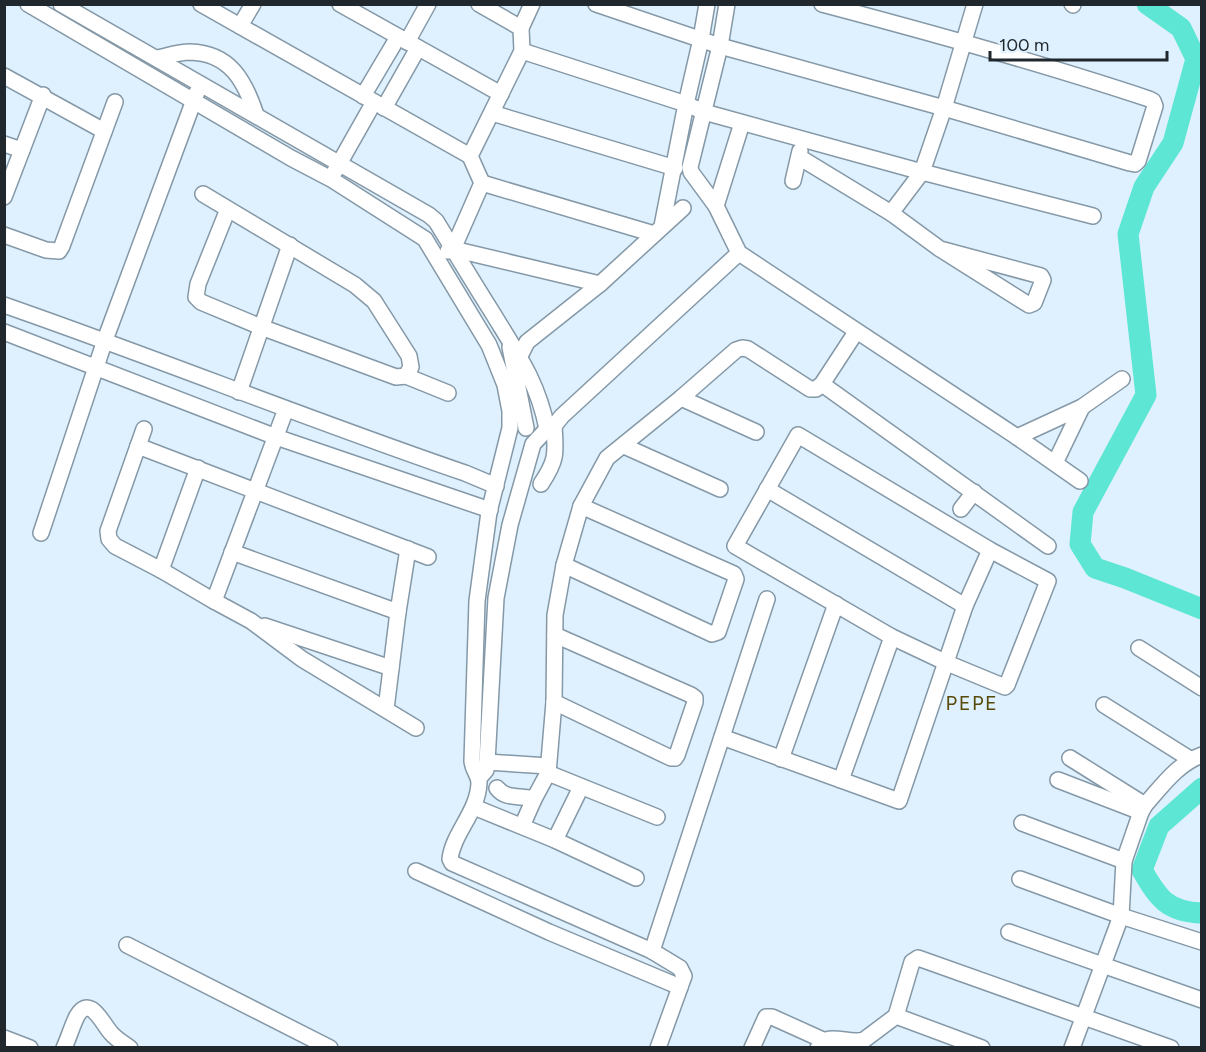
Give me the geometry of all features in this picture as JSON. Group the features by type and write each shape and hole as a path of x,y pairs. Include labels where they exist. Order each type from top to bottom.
{"street":[{"path":"28,4 291,158 332,179 425,239 436,256 489,345 505,385 510,411 510,425 490,510 477,601 472,770 479,782 497,788 503,783 518,789 528,798"},
{"path":"61,4 79,9 157,58 436,221 520,356 538,394 550,428 555,457 553,466 541,484"},
{"path":"201,4 470,156 482,183 453,249"},
{"path":"240,26 253,4"},
{"path":"340,4 501,94"},
{"path":"332,179 338,164 428,4"},
{"path":"479,4 521,28"},
{"path":"470,156 522,51 521,28 532,4"},
{"path":"596,4 720,46 944,108 1135,165 1138,161 1155,106 1153,101 1060,69 822,4"},
{"path":"658,230 675,168 707,4"},
{"path":"727,4 720,46 690,167 691,172 716,206 739,253 1017,436 1080,481"},
{"path":"891,213 922,172 975,4"},
{"path":"67,28 79,9"},
{"path":"374,102 408,42"},
{"path":"522,51 742,123 1093,216"},
{"path":"157,58 189,52 208,56 227,64 241,78 256,115"},
{"path":"4,75 104,131"},
{"path":"41,533 105,340 201,84"},
{"path":"4,197 43,95"},
{"path":"4,234 46,250 59,251 115,102"},
{"path":"492,113 675,168"},
{"path":"716,206 742,123"},
{"path":"793,182 803,139"},
{"path":"4,144 22,150"},
{"path":"799,157 891,213 940,249 1029,305 1034,303 1043,279 1041,276 940,249"},
{"path":"482,183 658,230"},
{"path":"203,194 355,285 374,301 409,356 411,367 406,376"},
{"path":"520,356 527,342 600,284 683,208"},
{"path":"228,209 198,284 196,297 201,302 396,377 406,376 448,393"},
{"path":"239,392 290,245"},
{"path":"436,256 453,249 600,284"},
{"path":"658,1047 684,976 683,970 652,951 452,863 450,854 474,807 479,782 486,770 496,598 510,525 533,444 739,253"},
{"path":"4,304 496,486"},
{"path":"4,332 276,437 490,510"},
{"path":"522,826 528,798 548,770 554,702 555,615 564,565 581,506 607,458 681,399 736,350 748,349 810,389 816,389 822,384 856,332"},
{"path":"508,338 537,334"},
{"path":"508,338 526,428"},
{"path":"1017,436 1082,407 1122,379"},
{"path":"822,384 1048,546"},
{"path":"681,399 756,432"},
{"path":"1055,463 1082,407"},
{"path":"214,601 286,409"},
{"path":"510,425 550,428"},
{"path":"144,429 108,535 115,546 251,621 302,660 416,728"},
{"path":"798,435 990,550 1048,580 1005,687 892,637 735,546 798,435"},
{"path":"138,446 428,557"},
{"path":"624,446 720,489"},
{"path":"161,570 198,468"},
{"path":"767,489 966,606"},
{"path":"961,509 974,492"},
{"path":"564,565 712,634 718,632 736,579 734,574 581,506"},
{"path":"386,709 408,549"},
{"path":"722,737 899,801 966,606 990,550"},
{"path":"232,552 398,612"},
{"path":"652,951 767,599"},
{"path":"781,759 836,604"},
{"path":"251,621 391,668"},
{"path":"554,702 675,758 695,702 695,698 690,694 555,635"},
{"path":"841,780 892,637"},
{"path":"1139,648 1202,688"},
{"path":"1072,1047 1121,916 1124,861 1143,808 1178,768 1196,757 1104,705"},
{"path":"1075,761 1143,808 1061,782 1075,761"},
{"path":"487,762 548,770 581,787 657,817"},
{"path":"555,840 581,787"},
{"path":"474,807 555,840 636,878"},
{"path":"1022,823 1124,861"},
{"path":"416,870 549,932 680,987"},
{"path":"1020,879 1121,916 1202,942"},
{"path":"1009,932 1202,1000"},
{"path":"127,945 330,1047"},
{"path":"752,1047 766,1017 772,1017 820,1044 828,1039 858,1042 864,1040 896,1016 912,962 918,958 1171,1047"},
{"path":"64,1047 77,1016 82,1010 88,1008 94,1010 110,1032 130,1047"},
{"path":"896,1016 982,1047"},
{"path":"4,1038 30,1047"}],"waterway":[{"path":"1147,4 1181,28 1196,59 1173,143 1144,187 1128,234 1146,395 1083,512 1080,544 1095,568 1202,609"},
{"path":"1202,788 1159,826 1142,870 1165,902 1180,910 1202,913"}],"district":[{"name":"PEPE","path":"972,703"}]}
